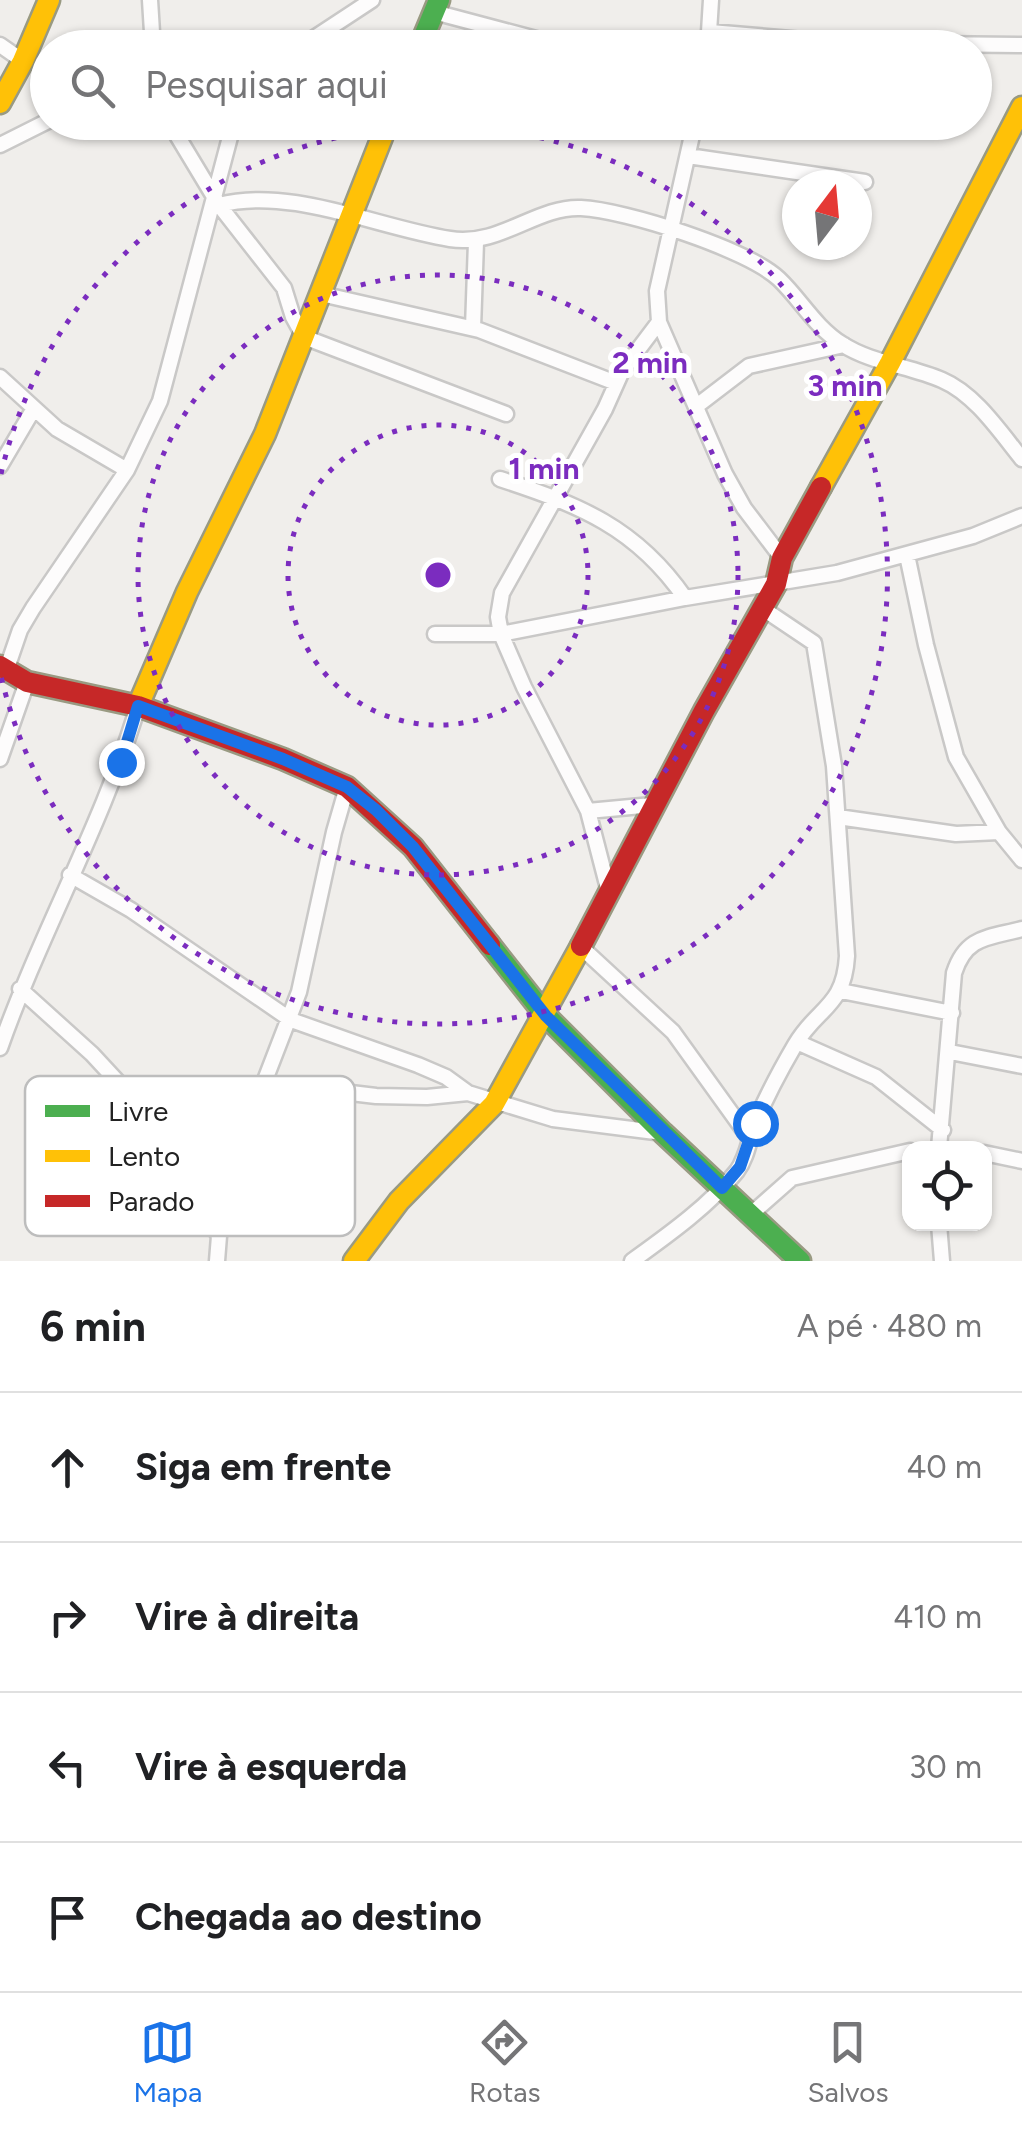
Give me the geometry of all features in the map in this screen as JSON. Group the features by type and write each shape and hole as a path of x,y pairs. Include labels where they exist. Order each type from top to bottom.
{"street":[{"path":"36,30 49,0"},
{"path":"150,0 151,30"},
{"path":"326,30 372,0"},
{"path":"710,30 711,0"},
{"path":"426,30 436,6 513,30"},
{"path":"0,45 23,61"},
{"path":"0,103 30,45"},
{"path":"992,45 1022,45"},
{"path":"354,1261 409,1193 496,1101 546,1016 652,805 776,584 782,558 890,363 1022,107"},
{"path":"0,145 30,131"},
{"path":"180,140 218,202 276,276 304,337 506,414"},
{"path":"230,140 218,202 160,401 127,470 32,608 3,667 27,682 138,706 347,787 413,847 546,1016 749,1216 800,1261"},
{"path":"0,1048 20,990 121,762 138,706 187,592 265,434 381,140"},
{"path":"691,140 657,290 659,322 736,494 782,558"},
{"path":"688,156 783,170"},
{"path":"218,202 255,199 317,208 476,242 567,208 582,208 672,230 732,250 775,275 804,311 844,345 956,387 987,416 1022,460"},
{"path":"473,328 476,242"},
{"path":"321,294 473,328 616,383"},
{"path":"608,892 588,812 524,687 498,618 502,593 606,409 616,383 659,322"},
{"path":"698,405 749,366 844,345"},
{"path":"0,377 58,429 127,470"},
{"path":"0,466 33,410"},
{"path":"500,478 588,511 631,537 654,558 685,598"},
{"path":"434,634 501,634 776,584 908,555 974,536 1022,516"},
{"path":"908,555 926,645 956,757 999,832 1022,860"},
{"path":"632,1261 667,1236 740,1167 797,1042 841,991 848,956 834,766 814,643 762,608"},
{"path":"0,759 27,682"},
{"path":"269,1076 291,1020 347,787"},
{"path":"588,812 652,805"},
{"path":"838,817 956,834 999,832"},
{"path":"70,875 131,910 291,1020 385,1051 446,1077 468,1093 553,1118 664,1133"},
{"path":"941,1141 954,973 965,948 973,942 1022,929"},
{"path":"582,948 673,1032 750,1140"},
{"path":"20,990 112,1076"},
{"path":"841,991 952,1013"},
{"path":"797,1042 876,1077 943,1130"},
{"path":"950,1052 1022,1066"},
{"path":"355,1094 428,1097 468,1093"},
{"path":"749,1216 792,1178 902,1154"},
{"path":"992,1155 1022,1161"},
{"path":"940,1231 942,1261"},
{"path":"217,1261 219,1236"}],"traffic: fast":[{"path":"426,30 439,0"},
{"path":"490,945 546,1016 800,1261"}],"traffic: slow":[{"path":"36,30 49,0"},
{"path":"0,103 30,45"},
{"path":"821,487 890,363 1022,107"},
{"path":"138,706 187,592 265,434 381,140"},
{"path":"354,1261 399,1201 494,1104 581,946"}],"traffic: jam":[{"path":"581,946 704,711 776,584 782,558 821,487"},
{"path":"0,666 27,682 138,706 347,787 413,847 490,945"}],"route":[{"path":"121,762 138,706 347,787 413,847 546,1016 722,1188 740,1167 755,1123"}]}
